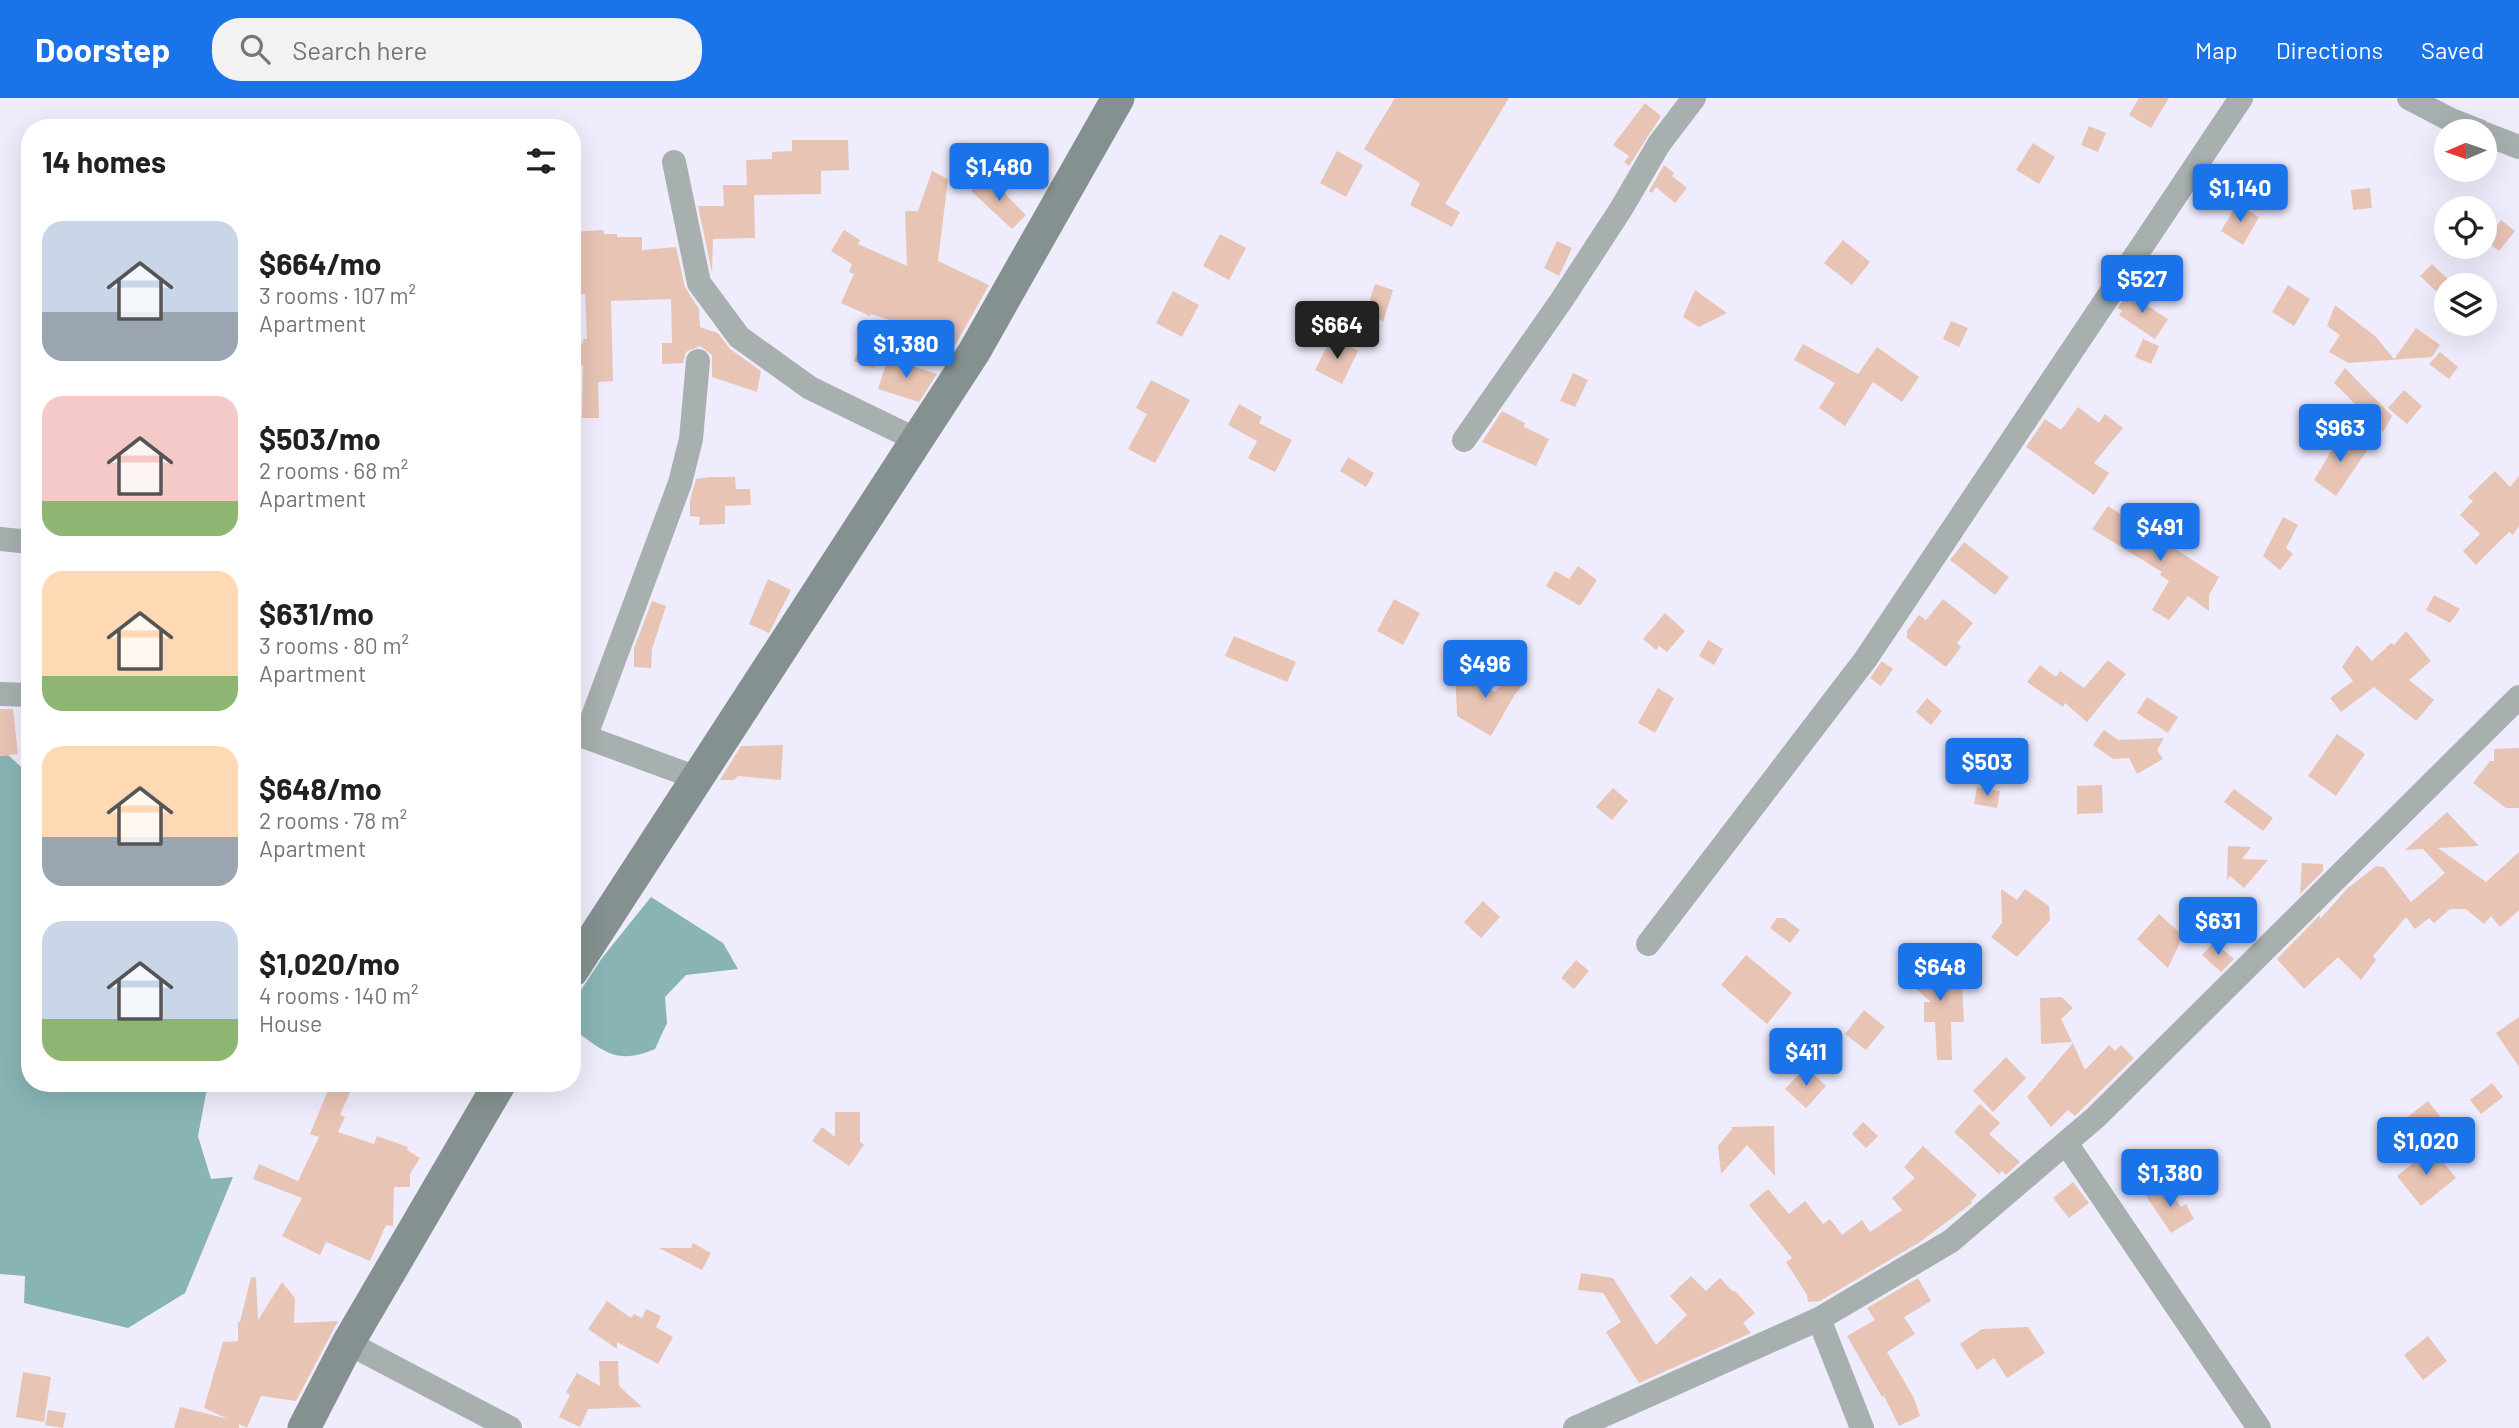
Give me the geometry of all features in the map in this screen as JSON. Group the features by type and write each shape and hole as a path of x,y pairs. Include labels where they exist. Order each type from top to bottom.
{"street":[{"path":"581,957 974,352 1118,98"},
{"path":"1464,440 1561,301 1621,209 1659,144 1694,98"},
{"path":"1648,944 1865,660 2241,98"},
{"path":"2409,98 2454,119"},
{"path":"2497,139 2519,147"},
{"path":"674,162 699,283 739,337 810,388 917,439"},
{"path":"581,728 680,483 691,439 698,360"},
{"path":"0,539 21,541"},
{"path":"0,694 21,695"},
{"path":"1575,1428 1819,1319 1951,1241 2096,1117 2519,697"},
{"path":"581,734 697,778"},
{"path":"304,1428 348,1343 495,1092"},
{"path":"2066,1143 2259,1428"},
{"path":"1819,1319 1862,1428"},
{"path":"348,1343 510,1428"}],"shaded area":[{"path":"8,755 21,767 21,1092 206,1092 198,1136 211,1179 233,1177 185,1293 128,1328 24,1303 25,1276 0,1274 0,756"},
{"path":"651,897 723,943 738,969 686,975 665,997 667,1023 655,1049 622,1056 605,1051 581,1035 581,990 602,958"}],"building":[{"path":"1395,98 1509,98 1445,204 1460,212 1452,227 1410,205 1420,183 1364,149"},
{"path":"2139,98 2169,98 2151,128 2129,115"},
{"path":"1645,103 1661,116 1629,166 1624,162 1629,156 1613,145"},
{"path":"2089,126 2106,133 2098,152 2081,145"},
{"path":"792,140 848,140 849,170 821,171 821,194 754,195 755,238 713,239 712,273 698,206 724,206 723,185 747,185 746,160 772,159 772,152 792,151"},
{"path":"2033,143 2055,157 2039,184 2016,170"},
{"path":"1337,151 1363,165 1346,197 1320,183"},
{"path":"1664,165 1674,173 1672,176 1687,188 1675,203 1656,187 1652,193 1649,191"},
{"path":"932,171 948,179 938,261 989,285 953,349 927,338 929,333 871,314 870,316 841,303 854,274 849,272 852,264 831,251 844,230 860,240 858,244 907,266 905,211 918,211"},
{"path":"980,179 1002,191 1026,215 1012,229 971,191"},
{"path":"2370,188 2372,208 2353,210 2351,190"},
{"path":"2237,204 2259,217 2243,245 2221,231"},
{"path":"2501,220 2515,231 2499,251 2497,249 2497,225"},
{"path":"603,230 604,234 617,234 617,237 642,237 642,250 676,247 685,287 699,309 700,327 718,333 730,349 761,371 757,392 712,377 712,355 700,346 686,352 683,363 662,364 662,343 672,343 671,299 611,301 613,381 598,382 599,418 582,418 581,343 583,339 587,339 585,294 581,294 581,231"},
{"path":"1220,234 1246,248 1229,280 1203,266"},
{"path":"1843,240 1870,262 1852,285 1824,263"},
{"path":"1557,241 1572,248 1559,276 1544,268"},
{"path":"2432,264 2442,273 2434,273 2434,289 2420,276"},
{"path":"1375,284 1393,290 1383,322 1367,309"},
{"path":"2288,285 2310,299 2294,326 2272,312"},
{"path":"1695,290 1727,313 1699,327 1683,317"},
{"path":"2130,290 2142,298 2140,301 2168,319 2155,339 2119,315 2122,311 2118,308"},
{"path":"1173,291 1199,305 1182,337 1156,323"},
{"path":"2335,305 2376,337 2394,359 2416,328 2440,345 2432,357 2348,363 2329,352 2340,335 2327,326"},
{"path":"1951,321 1968,328 1959,347 1943,339"},
{"path":"1332,337 1358,351 1342,384 1315,370"},
{"path":"2143,339 2159,346 2151,364 2135,357"},
{"path":"861,344 880,351 874,368 854,361"},
{"path":"1803,344 1858,374 1877,347 1919,377 1902,402 1873,382 1845,426 1819,408 1835,383 1794,360"},
{"path":"2440,352 2458,367 2449,379 2429,364"},
{"path":"888,358 937,374 919,402 878,389"},
{"path":"2345,368 2392,416 2383,432 2334,383"},
{"path":"1573,373 1588,380 1575,407 1560,401"},
{"path":"1151,380 1190,400 1155,463 1128,449 1147,414 1136,408"},
{"path":"2404,390 2422,406 2407,424 2388,408"},
{"path":"1239,404 1262,417 1259,423 1292,440 1275,472 1248,458 1257,441 1228,425"},
{"path":"2078,407 2099,423 2105,414 2123,428 2094,463 2109,473 2094,495 2026,447 2045,419 2061,430"},
{"path":"1502,411 1525,423 1524,427 1549,439 1536,466 1482,442"},
{"path":"2342,433 2368,449 2336,496 2314,480"},
{"path":"1348,457 1374,473 1366,487 1340,471"},
{"path":"2495,471 2510,487 2519,476 2519,526 2513,535 2509,532 2476,565 2463,551 2480,534 2460,515 2473,501 2468,497"},
{"path":"735,477 736,489 750,489 751,505 725,506 725,524 699,525 700,517 690,516 690,500 696,479"},
{"path":"2108,506 2219,577 2209,595 2209,611 2188,596 2169,620 2152,610 2169,581 2160,575 2162,572 2092,529"},
{"path":"2283,517 2298,525 2286,548 2293,554 2280,570 2263,556"},
{"path":"1964,542 2009,577 1995,595 1950,560"},
{"path":"1578,566 1597,580 1580,606 1546,586 1555,571 1569,579"},
{"path":"768,579 791,590 769,633 749,624"},
{"path":"2434,595 2460,609 2450,623 2426,610"},
{"path":"1394,599 1420,613 1403,645 1377,631"},
{"path":"1943,599 1973,623 1957,643 1961,647 1946,667 1907,638 1907,631 1919,615 1926,620"},
{"path":"652,601 666,606 652,649 651,668 634,667 634,648"},
{"path":"1665,613 1685,631 1667,652 1659,646 1656,650 1643,639"},
{"path":"2406,631 2431,661 2409,680 2434,700 2416,721 2374,687 2341,712 2330,698 2353,681 2342,667 2357,645 2372,661 2391,643 2394,645"},
{"path":"1234,636 1296,662 1287,682 1225,656"},
{"path":"1708,640 1723,649 1714,665 1699,656"},
{"path":"2108,660 2126,674 2087,722 2065,703 2063,707 2027,682 2040,665 2056,677 2060,671 2084,688"},
{"path":"1882,661 1893,669 1881,686 1870,678"},
{"path":"1455,666 1495,692 1514,669 1527,680 1515,694 1491,736 1457,716"},
{"path":"1658,688 1674,698 1655,733 1638,723"},
{"path":"2147,697 2178,717 2168,733 2137,713"},
{"path":"1927,698 1942,711 1931,725 1916,712"},
{"path":"0,709 13,709 18,754 0,756"},
{"path":"2104,730 2118,740 2164,738 2157,750 2163,759 2137,774 2129,758 2113,759 2093,745"},
{"path":"2337,734 2365,754 2336,796 2308,776"},
{"path":"783,745 781,780 738,776 734,780 720,780 741,746"},
{"path":"2519,748 2519,808 2506,808 2473,783 2490,761 2494,761 2494,749"},
{"path":"2102,785 2103,813 2077,814 2077,786"},
{"path":"1977,787 2000,791 1997,808 1974,804"},
{"path":"1613,788 1628,801 1612,820 1596,807"},
{"path":"2234,789 2273,818 2263,831 2224,802"},
{"path":"2447,812 2479,846 2438,848 2486,882 2519,852 2519,910 2500,927 2491,916 2484,924 2466,909 2450,909 2434,923 2429,918 2415,929 2406,917 2373,956 2376,960 2361,980 2338,957 2304,989 2277,959 2320,915 2320,919 2348,888 2376,866 2384,867 2411,902 2445,873 2423,849 2405,850"},
{"path":"2228,846 2251,847 2242,859 2268,860 2244,888 2230,876 2227,880"},
{"path":"2302,863 2323,864 2323,871 2300,894"},
{"path":"2001,889 2017,900 2025,889 2049,906 2050,920 2017,957 1991,937 2002,923"},
{"path":"1483,901 1500,917 1481,938 1464,922"},
{"path":"2159,914 2183,936 2168,968 2137,939"},
{"path":"1777,918 1784,918 1800,930 1790,943 1770,928"},
{"path":"2214,942 2234,959 2221,972 2202,955"},
{"path":"1746,955 1792,993 1767,1024 1721,985"},
{"path":"1933,956 1962,983 1964,1022 1951,1022 1952,1060 1937,1060 1935,1022 1924,1022 1924,1002 1931,1002 1908,982"},
{"path":"1576,960 1589,971 1574,989 1561,978"},
{"path":"2062,997 2073,1008 2061,1019 2072,1042 2041,1044 2040,998"},
{"path":"1864,1010 1885,1027 1866,1050 1845,1034"},
{"path":"2519,1017 2519,1067 2496,1033"},
{"path":"2073,1043 2085,1070 2109,1045 2115,1051 2121,1045 2134,1058 2075,1116 2068,1110 2051,1127 2027,1097"},
{"path":"2006,1057 2026,1078 1993,1112 1973,1091"},
{"path":"1806,1067 1826,1086 1806,1108 1785,1089"},
{"path":"2492,1083 2503,1097 2481,1114 2470,1100"},
{"path":"327,1092 350,1092 340,1115 345,1117 338,1132 374,1144 377,1136 408,1147 407,1150 420,1158 410,1174 410,1187 394,1187 393,1226 386,1225 370,1261 326,1242 320,1255 282,1236 302,1198 253,1179 259,1164 298,1181 319,1137 310,1134"},
{"path":"2428,1101 2447,1125 2423,1144 2404,1120"},
{"path":"1980,1104 2000,1123 1989,1134 2020,1162 2006,1175 2002,1171 1999,1174 1954,1132"},
{"path":"835,1112 860,1112 860,1142 864,1145 849,1166 812,1141 822,1127 835,1137"},
{"path":"1863,1122 1878,1136 1866,1148 1852,1134"},
{"path":"1774,1126 1775,1176 1747,1145 1721,1174 1718,1146 1731,1127"},
{"path":"1923,1146 1977,1195 1972,1203 1920,1242 1820,1301 1808,1302 1807,1295 1786,1262 1792,1258 1749,1205 1768,1189 1789,1214 1805,1201 1823,1224 1830,1219 1842,1235 1862,1220 1870,1232 1902,1210 1892,1198 1915,1178 1904,1167"},
{"path":"2432,1148 2456,1178 2421,1206 2397,1176"},
{"path":"2073,1182 2089,1203 2069,1218 2053,1198"},
{"path":"2164,1183 2181,1207 2186,1204 2194,1219 2171,1233 2146,1196"},
{"path":"693,1243 711,1253 702,1270 659,1248 691,1248"},
{"path":"1581,1273 1613,1278 1656,1345 1687,1315 1670,1296 1691,1276 1706,1291 1720,1278 1735,1291 1755,1313 1743,1323 1751,1333 1639,1383 1606,1332 1621,1322 1603,1293 1578,1290"},
{"path":"251,1277 256,1278 258,1320 282,1282 295,1298 294,1323 338,1321 296,1401 261,1396 247,1428 239,1424 239,1428 174,1428 180,1407 228,1419 204,1408 223,1342 238,1341 238,1322"},
{"path":"1918,1278 1931,1301 1904,1317 1915,1334 1887,1352 1914,1398 1920,1416 1899,1426 1847,1336 1875,1320 1867,1308"},
{"path":"607,1301 631,1318 634,1314 642,1318 646,1309 661,1316 656,1327 673,1337 658,1364 617,1342 617,1349 588,1329"},
{"path":"2028,1327 2045,1353 2007,1378 1994,1358 1977,1370 1960,1344 1982,1329"},
{"path":"2428,1336 2447,1361 2423,1380 2404,1355"},
{"path":"599,1361 618,1361 619,1386 642,1407 588,1409 580,1427 559,1417 570,1395 566,1392 577,1373 600,1386"},
{"path":"23,1372 51,1377 44,1422 16,1417"},
{"path":"48,1410 66,1413 63,1428 45,1425"}]}
